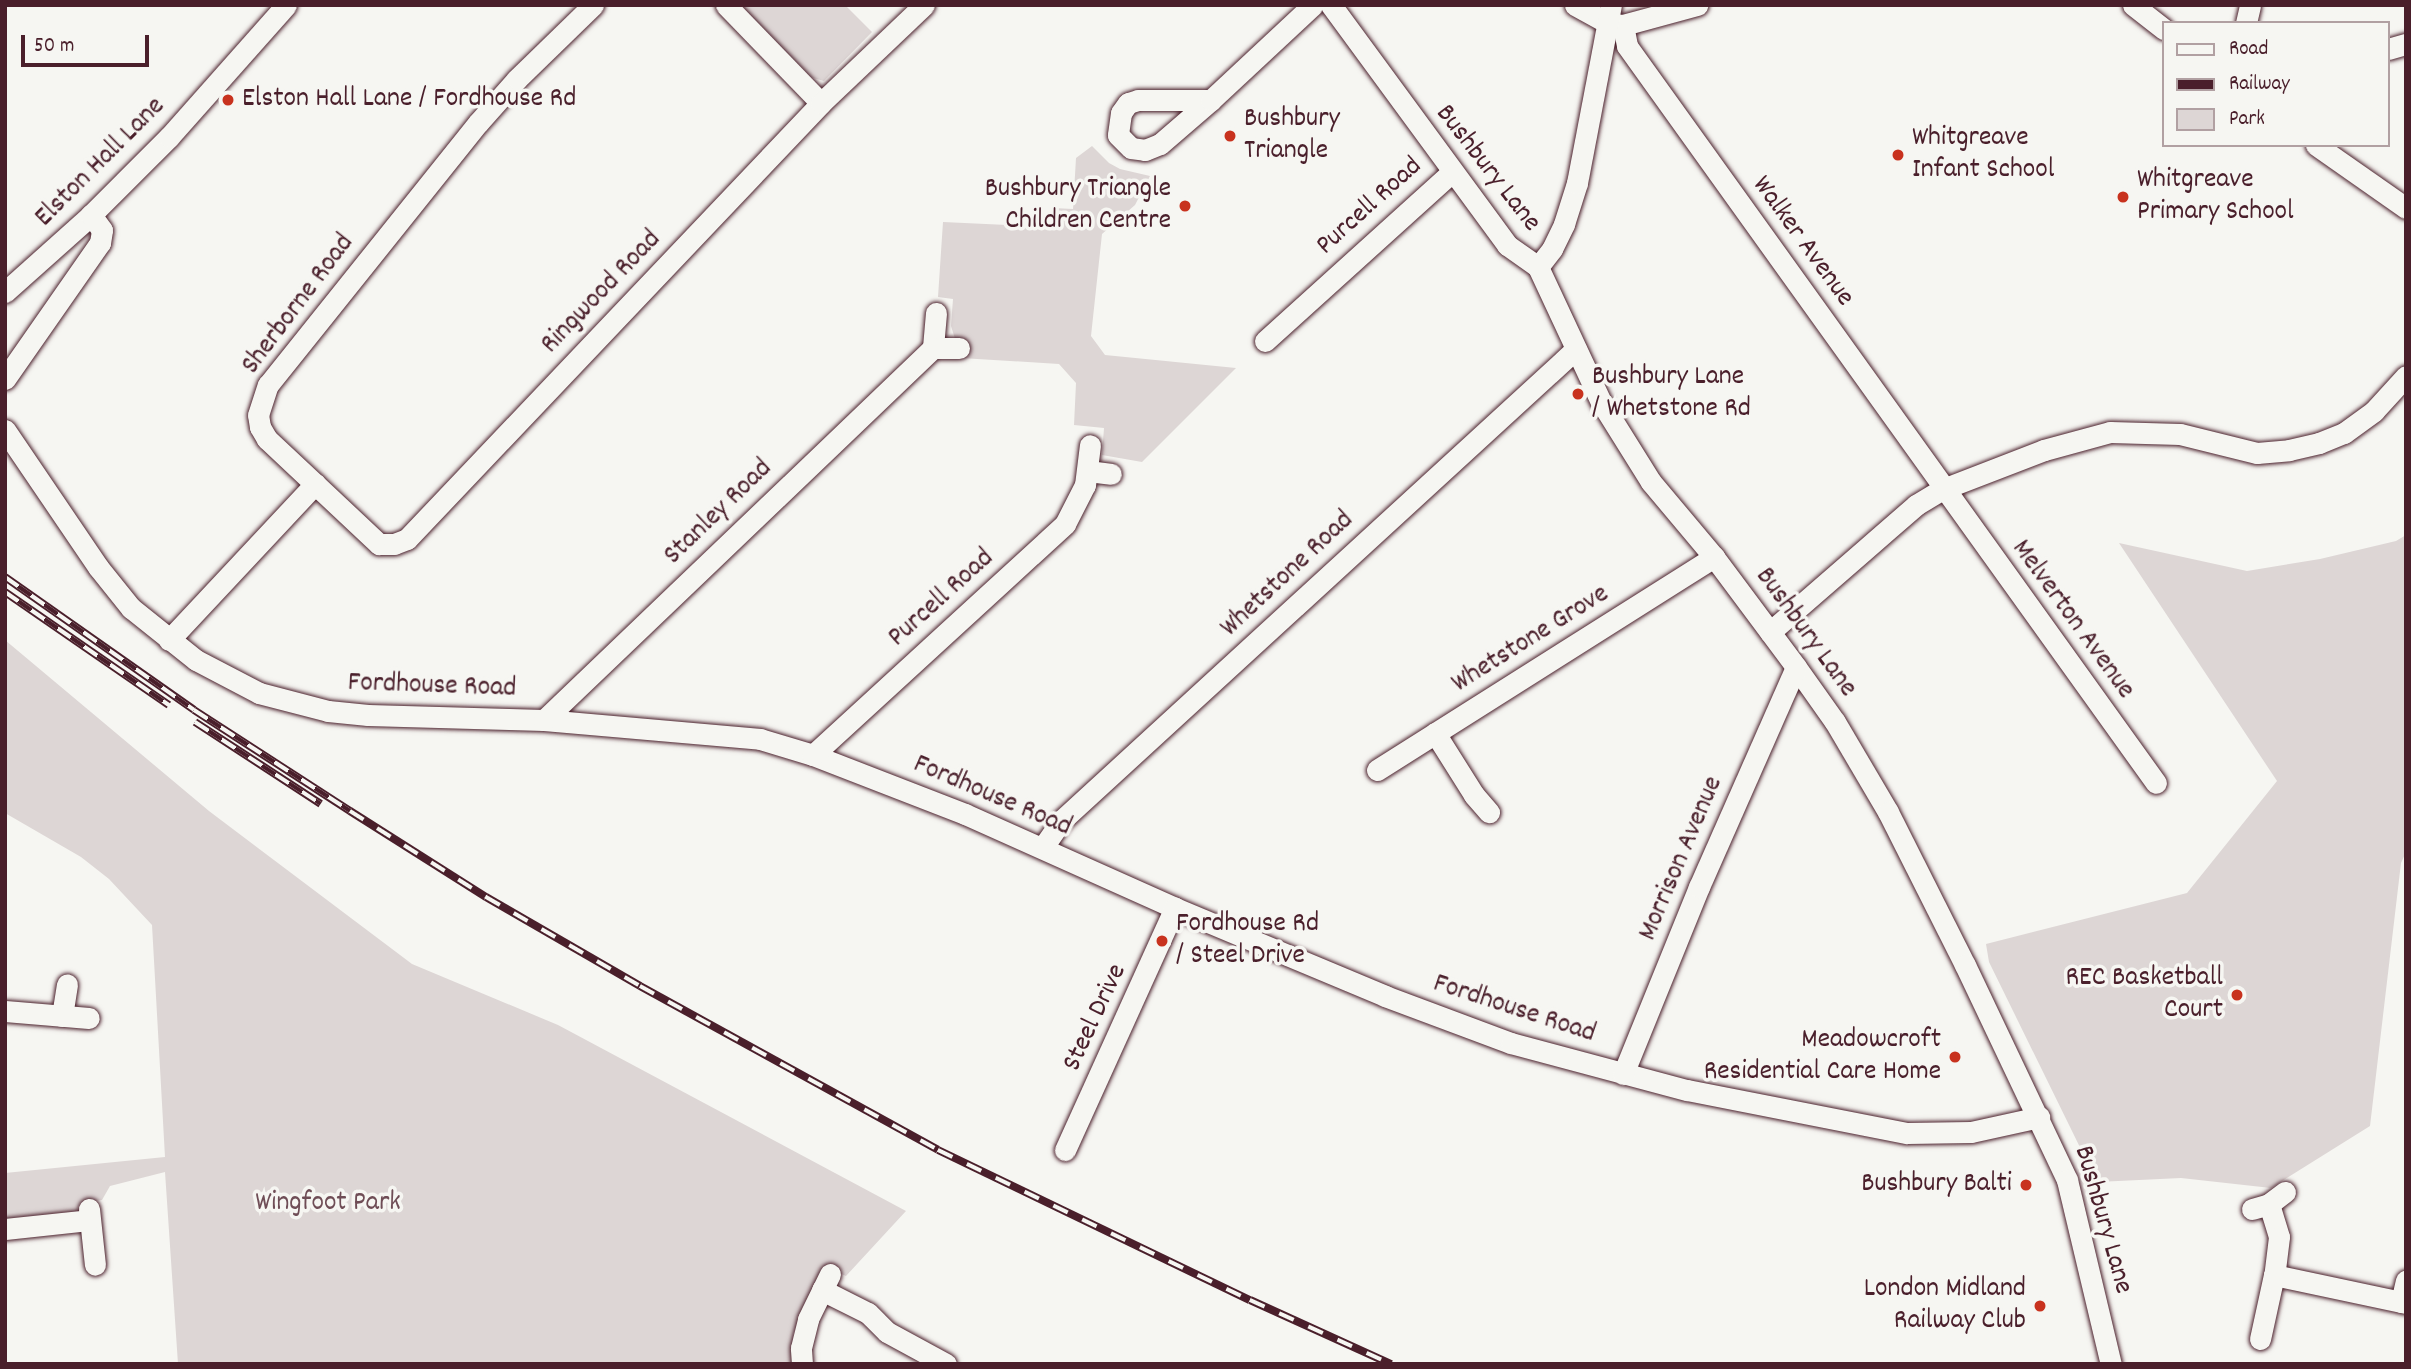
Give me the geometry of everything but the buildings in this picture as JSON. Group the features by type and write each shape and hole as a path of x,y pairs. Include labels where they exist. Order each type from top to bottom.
{"street":[{"name":"Elston Hall Lane","path":"5,292 91,215 169,137 286,5"},
{"name":"Sherborne Road","path":"314,484 267,439 260,426 258,415 268,384 478,123 516,79 593,5"},
{"path":"726,5 821,103"},
{"name":"Ringwood Road","path":"314,484 379,544 394,544 407,539 821,103 924,5"},
{"path":"1211,100 1312,5"},
{"name":"Bushbury Lane","path":"1331,5 1507,245 1538,267 1601,402 1651,482 1714,557 1796,667 1835,722 1888,812 2039,1117 2067,1180 2111,1364"},
{"path":"1575,5 1614,18 1697,5"},
{"path":"2133,5 2162,27"},
{"path":"1538,267 1552,249 1564,224 1577,183 1614,18"},
{"name":"Walker Avenue","path":"1614,18 1627,46 1943,489"},
{"path":"2319,147 2406,208"},
{"name":"Purcell Road","path":"1265,341 1452,172"},
{"path":"5,379 100,243 102,230 91,215"},
{"path":"936,313 933,348 959,348"},
{"name":"Stanley Road","path":"544,720 933,348"},
{"name":"Whetstone Road","path":"1043,847 1062,820 1576,349"},
{"path":"1770,632 1916,505 1943,489 2044,450 2110,432 2180,434 2257,453 2289,450 2319,443 2344,433 2374,411 2406,376"},
{"name":"Fordhouse Road","path":"5,430 97,567 131,608 169,640 233,682 259,693 328,711 368,715 544,720 760,739 813,755 1043,847 1175,908 1385,996 1511,1043 1687,1090 1907,1133 1970,1132 2039,1117"},
{"name":"Purcell Road","path":"813,755 1065,524 1086,485 1090,445"},
{"path":"1088,471 1111,474"},
{"path":"169,640 314,484"},
{"name":"Melverton Avenue","path":"1943,489 2156,783"},
{"name":"Whetstone Grove","path":"1377,770 1714,557"},
{"name":"Morrison Avenue","path":"1623,1074 1710,862 1796,667"},
{"path":"1435,733 1474,795 1489,812"},
{"name":"Steel Drive","path":"1065,1150 1175,908"},
{"path":"62,1016 67,984"},
{"path":"5,1011 89,1018"},
{"path":"2260,1339 2279,1237 2269,1202"},
{"path":"5,1229 89,1214 95,1265"},
{"path":"2274,1275 2403,1303 2406,1281"},
{"path":"802,1364 801,1349 808,1320 826,1282 868,1313 887,1332 946,1364"}],"green space":[{"path":"739,5 845,5 872,32 824,81 806,76"},
{"path":"1092,146 1109,163 1120,169 1150,176 1135,205 1102,234 1091,336 1105,355 1236,368 1142,462 1102,455 1104,428 1074,425 1076,383 1059,364 961,358 951,326 953,299 938,297 943,222 1051,227 1053,208 1073,209 1076,158"},
{"path":"2406,535 2406,852 2401,863 2370,1126 2271,1188 2181,1178 2097,1182 1989,962 1986,944 2187,893 2277,781 2119,543 2247,571 2320,559 2396,541"},
{"name":"Wingfoot Park","path":"5,640 209,811 412,964 558,1025 906,1211 846,1276 825,1267 793,1334 793,1364 178,1364 165,1172 110,1186 102,1200 80,1203 74,1215 5,1223 5,1173 165,1157 152,925 109,879 81,857 5,813"}],"railway":[{"path":"5,577 194,710 350,811 486,897 640,986 938,1150 1250,1300 1391,1364"},
{"path":"5,592 169,705"},
{"path":"195,722 321,804"}],"place":[{"name":"Elston Hall Lane / Fordhouse Rd","path":"228,100"},
{"name":"Bushbury Triangle","path":"1230,136"},
{"name":"Whitgreave Infant School","path":"1898,155"},
{"name":"Whitgreave Primary School","path":"2123,197"},
{"name":"Bushbury Triangle Children Centre","path":"1185,206"},
{"name":"Bushbury Lane / Whetstone Rd","path":"1578,394"},
{"name":"Fordhouse Rd / Steel Drive","path":"1162,941"},
{"name":"REC Basketball Court","path":"2237,995"},
{"name":"Meadowcroft Residential Care Home","path":"1955,1057"},
{"name":"Bushbury Balti","path":"2026,1185"},
{"name":"London Midland Railway Club","path":"2040,1306"}]}
